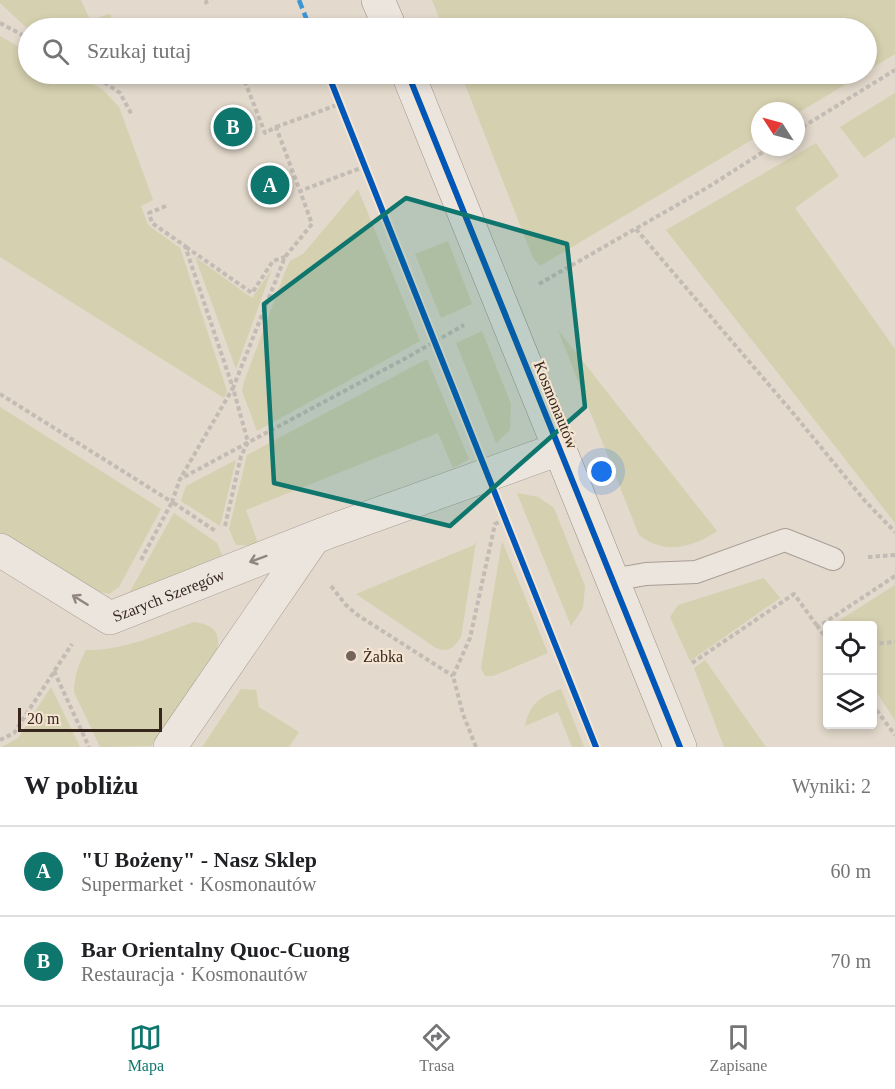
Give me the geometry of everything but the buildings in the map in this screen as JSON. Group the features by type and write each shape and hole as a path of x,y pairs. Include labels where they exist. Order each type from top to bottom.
{"street":[{"path":"378,0 386,18"},
{"name":"Kosmonautów","path":"412,84 680,747"},
{"name":"Szarych Szeregów","path":"0,550 110,618 235,568 559,449"},
{"path":"170,747 313,539"}],"lane":[{"path":"612,580 646,574 696,572 785,540 833,559"}],"path":[{"path":"207,4 206,2 211,0"},
{"path":"0,23 18,33"},
{"path":"877,81 895,70"},
{"path":"107,84 120,93 132,115"},
{"path":"246,84 265,133 340,104"},
{"path":"805,125 872,84"},
{"path":"0,394 172,502 180,479 233,388 285,257 312,224 276,127"},
{"path":"180,479 406,358 636,228 756,156"},
{"path":"300,191 366,166"},
{"path":"166,206 149,213 152,223 252,293 273,261 285,257"},
{"path":"636,228 794,413 864,501 895,532"},
{"path":"185,246 249,442 241,456 223,536"},
{"path":"476,747 463,714 453,676 470,638 495,524 506,518"},
{"path":"313,539 324,574 333,591 346,605 356,614 453,676"},
{"path":"818,627 895,576"},
{"path":"683,669 794,594 823,634"},
{"path":"0,740 14,733 76,637"},
{"path":"877,644 895,642"},
{"path":"54,671 89,747"},
{"path":"877,710 895,735"}],"highlighted area":[{"path":"406,198 567,244 585,407 450,526 274,483 264,304"}],"shaded area":[{"path":"0,0 81,0 89,18 18,20 0,3"},
{"path":"432,0 895,0 895,54 877,65 877,18 439,18"},
{"path":"110,14 111,18 97,18"},
{"path":"0,36 18,46 18,84 92,84 102,89 119,107 153,200 141,206 148,225 180,248 227,391 224,398 0,257"},
{"path":"465,84 846,84 805,109 805,102 751,102 751,140 540,266 533,258"},
{"path":"895,93 895,137 864,158 840,127"},
{"path":"816,143 839,176 795,208 895,349 895,523 666,230 794,156 805,156 805,149"},
{"path":"358,189 420,341 257,431 242,391 285,272 290,261 303,254"},
{"path":"448,241 472,304 441,318 415,254"},
{"path":"195,257 252,298 272,269 236,369"},
{"path":"558,330 717,531 698,542 678,547 658,545 639,535"},
{"path":"482,331 511,404 510,430 496,443 456,343"},
{"path":"427,359 469,459 453,468 438,433 246,510 259,546 236,545 229,529 247,455"},
{"path":"0,407 161,509 119,587 109,594 98,591 0,534"},
{"path":"236,460 220,526 181,501 186,486"},
{"path":"517,493 538,497 554,508 585,586 583,608 571,626"},
{"path":"174,513 217,543 222,555 127,597"},
{"path":"502,541 548,653 493,676 485,676 481,668"},
{"path":"476,542 461,637 450,648 444,650 436,648 356,594 474,545"},
{"path":"764,578 780,598 690,661 670,617 678,605"},
{"path":"895,585 895,720 877,693 877,621 838,621"},
{"path":"194,622 214,630 218,638 217,651 151,746 100,747 74,692 77,670 86,650 127,645"},
{"path":"705,660 766,747 724,747 694,668"},
{"path":"51,687 80,747 2,747 18,738"},
{"path":"241,689 256,690 259,707 299,732 289,747 202,747"},
{"path":"561,689 584,747 572,747 558,712 525,726 533,706"}],"marked path":[{"path":"299,0 306,18"}],"cycle path":[{"path":"332,84 596,747"},
{"path":"412,84 680,747"}],"place":[{"name":"Bar Orientalny Quoc-Cuong","path":"233,127"},
{"name":"\"U Bożeny\" - Nasz Sklep","path":"270,185"},
{"name":"Żabka","path":"351,656"}]}
